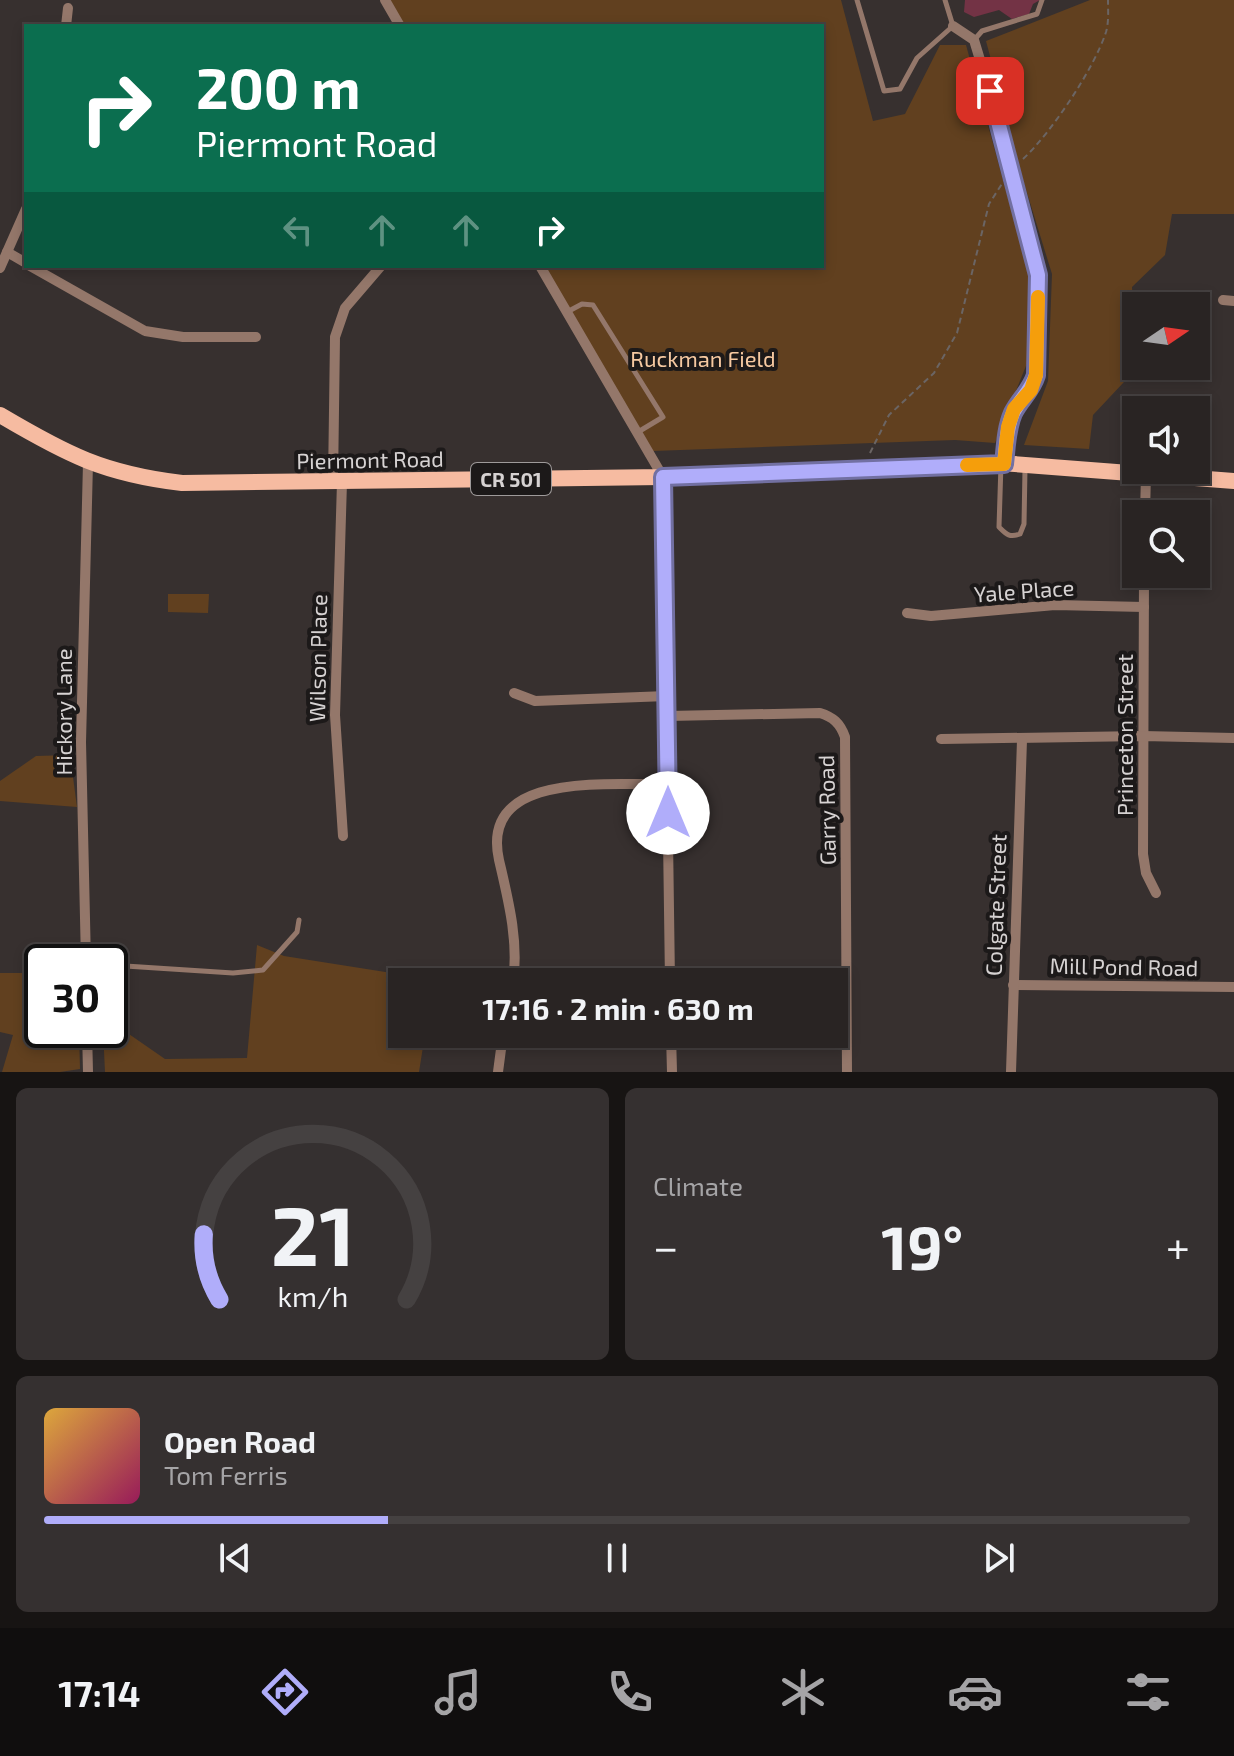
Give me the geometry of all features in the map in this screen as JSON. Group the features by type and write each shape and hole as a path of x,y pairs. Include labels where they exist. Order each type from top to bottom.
{"main road":[{"name":"Piermont Road","path":"0,415 88,463 121,473 182,483 663,477 1003,463 1122,472"},
{"name":"Piermont Road","path":"1210,479 1234,481"}],"street":[{"path":"385,0 399,24"},
{"path":"66,24 68,8"},
{"path":"953,26 974,40 1013,169 1038,275 1036,375 1031,390 1014,409 1003,463"},
{"path":"0,268 24,214"},
{"path":"7,252 24,263"},
{"path":"33,268 145,331 183,337 256,337"},
{"name":"Wilson Place","path":"343,836 335,715 338,482 335,337 345,308 379,268"},
{"path":"541,268 663,477 670,968"},
{"name":"Hickory Lane","path":"86,944 81,742 88,463"},
{"name":"Princeton Street","path":"1144,588 1143,854 1146,873 1156,893"},
{"name":"Yale Place","path":"907,613 931,616 1055,605 1144,607"},
{"path":"514,693 535,701 667,696"},
{"name":"Garry Road","path":"668,716 820,713 842,728 845,737 847,1072"},
{"path":"941,739 1234,738"},
{"name":"Colgate Street","path":"1011,1072 1022,740"},
{"path":"513,968 514,937 497,850 501,825 507,814 526,796 548,788 667,784"},
{"name":"Mill Pond Road","path":"1013,985 1234,987"},
{"path":"87,1048 88,1072"},
{"path":"498,1072 501,1048"},
{"path":"671,1048 672,1072"}],"lane":[{"path":"857,0 884,91 900,89 917,58 953,26 945,0"},
{"path":"974,40 982,31 1037,14 1042,0"},
{"path":"567,312 582,304 593,305 663,417 638,432"},
{"path":"1003,463 999,527 1006,535 1013,536 1020,534 1024,524 1025,465"},
{"path":"128,966 233,973 263,970 297,932 299,920"}],"path":[{"path":"862,469 889,415 934,373 957,333 989,204 1013,169 1049,131 1097,54 1108,28 1108,0"}],"green space":[{"name":"Ruckman Field","path":"384,0 841,0 873,121 905,114 940,45 966,45 1028,271 1038,336 995,443 955,440 653,451 544,268 824,268 824,24 399,24"},
{"path":"1090,0 1234,0 1234,214 1172,214 1165,255 1132,287 1132,292 1122,292 1122,380 1126,380 1093,415 1089,449 1024,445 1048,381 1052,274 986,41"},
{"path":"168,594 209,594 208,613 168,612"},
{"path":"70,755 77,807 0,801 0,781 36,756"},
{"path":"257,945 284,956 388,972 388,1048 423,1048 419,1072 105,1072 104,1048 128,1048 128,1033 165,1059 247,1058"},
{"path":"0,973 24,973 24,1048 79,1048 80,1069 2,1072 13,1035 0,1032"}],"building":[{"path":"965,0 1040,0 1033,4 1029,14 1012,19 999,10 974,17 964,12"}],"slow traffic":[{"path":"967,465 1004,464 1008,427 1014,409 1031,390 1036,375 1038,297"}],"route":[{"path":"668,813 663,477 1004,464 1008,427 1014,409 1031,390 1036,375 1038,275 1013,169 990,91"}]}
